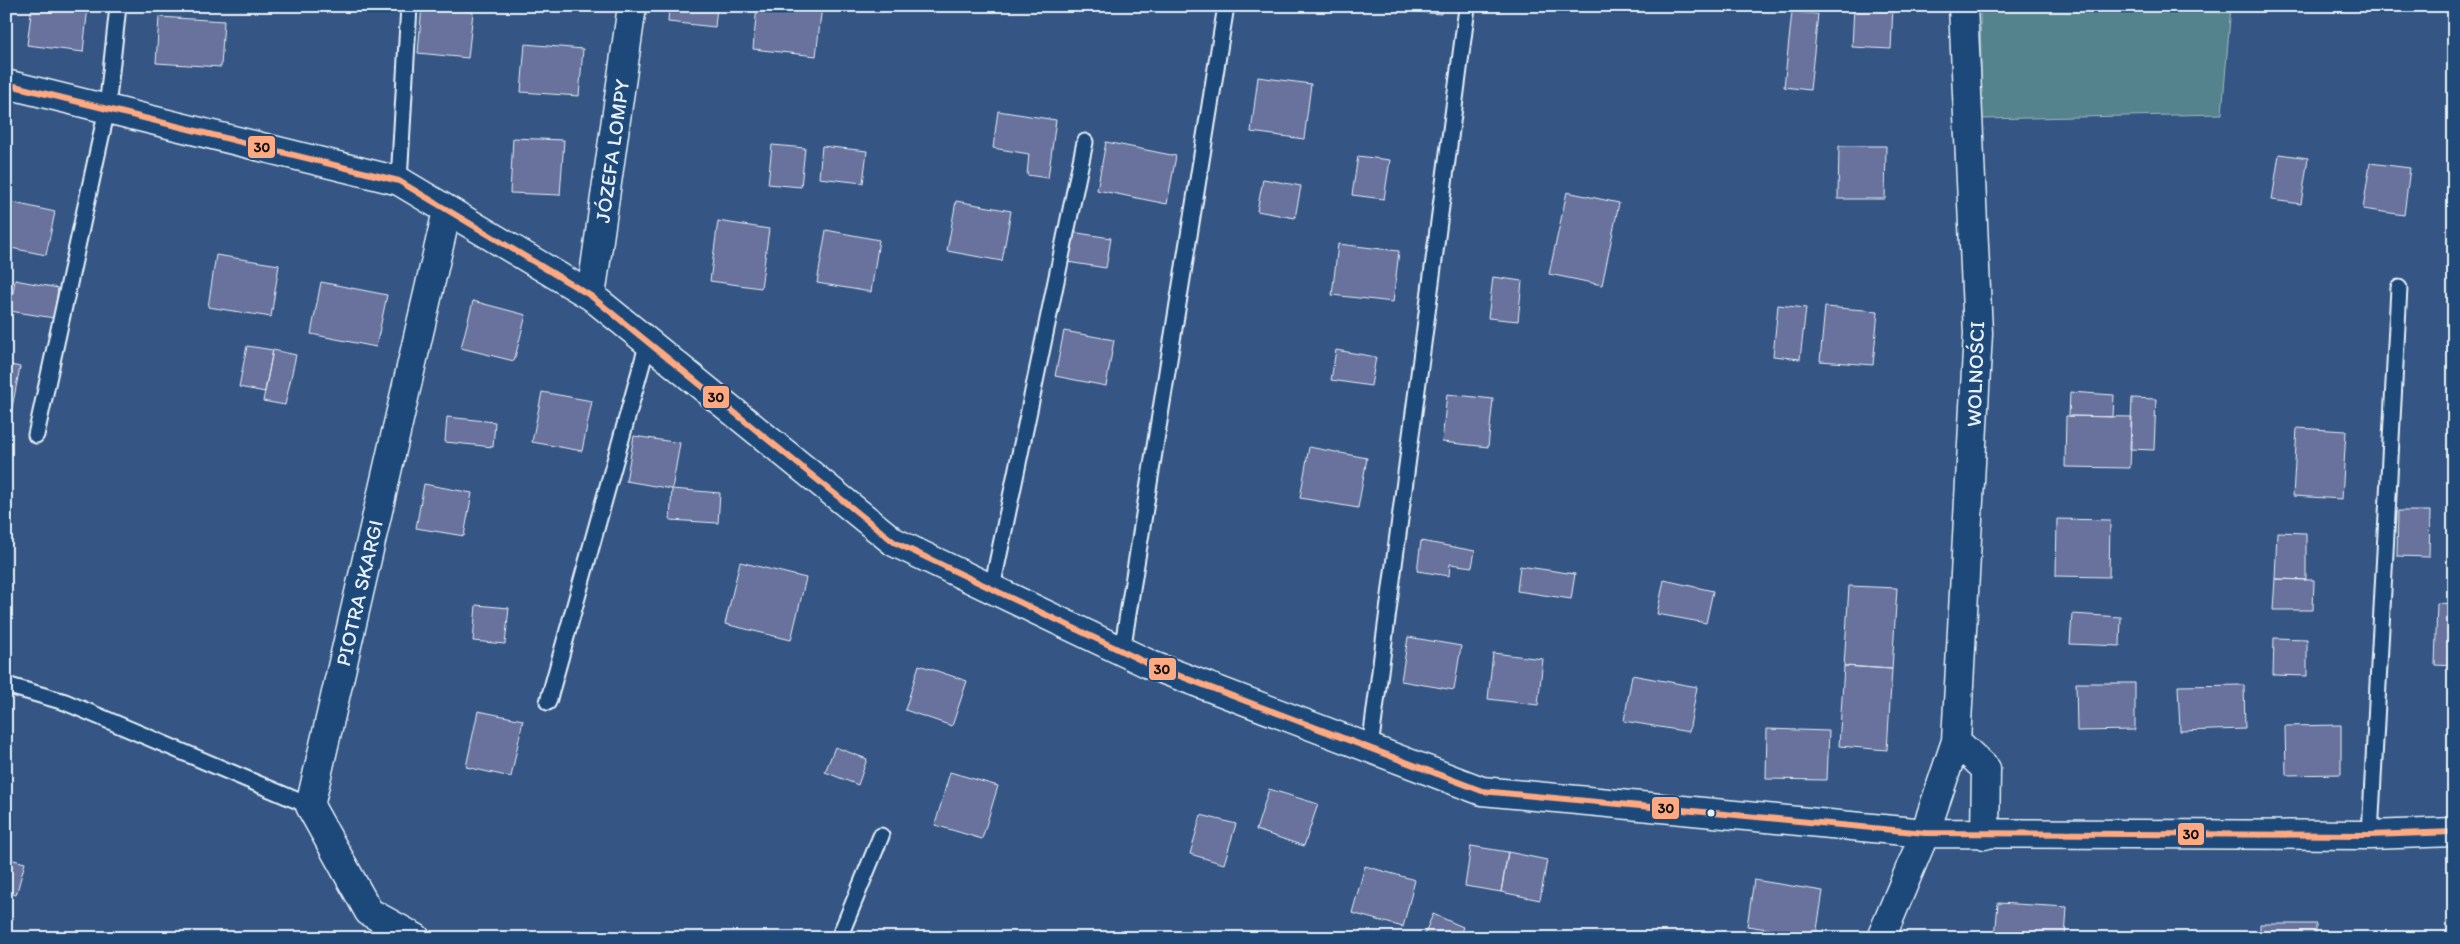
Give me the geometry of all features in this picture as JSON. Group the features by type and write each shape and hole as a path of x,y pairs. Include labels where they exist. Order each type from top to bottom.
{"street":[{"name":"JÓZEFA LOMPY","path":"592,296 632,6"},
{"name":"WOLNOŚCI","path":"1881,938 1925,833 1956,741 1978,333 1963,6"},
{"path":"6,84 398,181 592,296 894,542 1151,665 1482,791 1925,833 1985,835 2370,835 2454,832"},
{"name":"PIOTRA SKARGI","path":"310,806 447,210"},
{"path":"1956,741 1986,768 1985,835"},
{"path":"310,806 370,912 416,938"}],"lane":[{"path":"36,436 107,108 118,6"},
{"path":"398,181 409,6"},
{"path":"1122,651 1226,6"},
{"path":"1370,748 1467,8"},
{"path":"992,588 1085,142"},
{"path":"2370,835 2399,288"},
{"path":"548,702 648,342"},
{"path":"6,685 65,702 310,806"},
{"path":"839,938 881,836"}],"green space":[{"path":"1980,6 2231,6 2222,114 1982,119"}],"building":[{"path":"32,6 88,6 83,52 27,45"},
{"path":"422,6 473,12 468,58 418,53"},
{"path":"669,6 717,6 715,27 668,22"},
{"path":"757,6 822,6 816,56 753,49"},
{"path":"1392,6 1442,6 1441,14 1392,10"},
{"path":"1854,6 1893,6 1891,49 1852,47"},
{"path":"1792,12 1818,14 1810,90 1784,87"},
{"path":"159,17 224,21 221,67 156,63"},
{"path":"525,44 583,49 579,96 521,92"},
{"path":"1258,77 1311,84 1304,139 1251,132"},
{"path":"998,111 1056,120 1048,178 1027,175 1029,154 993,148"},
{"path":"513,138 564,140 560,195 510,193"},
{"path":"1106,142 1176,156 1167,204 1097,190"},
{"path":"772,145 805,148 801,187 768,184"},
{"path":"822,146 867,151 863,183 819,178"},
{"path":"1839,146 1886,146 1885,199 1838,199"},
{"path":"2279,154 2308,158 2301,204 2272,200"},
{"path":"1358,156 1390,160 1384,199 1352,195"},
{"path":"2370,163 2410,168 2404,215 2363,209"},
{"path":"1263,179 1301,186 1295,218 1257,211"},
{"path":"1567,192 1619,203 1602,285 1549,274"},
{"path":"956,201 1011,211 1002,261 947,251"},
{"path":"10,202 55,212 46,255 6,247 6,222"},
{"path":"718,221 769,229 761,288 710,281"},
{"path":"826,230 879,240 871,292 817,283"},
{"path":"1071,232 1111,238 1106,268 1067,262"},
{"path":"1338,244 1399,251 1393,302 1332,295"},
{"path":"216,255 279,265 271,317 208,307"},
{"path":"1493,277 1522,281 1518,321 1488,318"},
{"path":"15,280 58,288 54,318 10,311"},
{"path":"321,282 387,295 376,347 311,334"},
{"path":"473,301 526,315 514,361 461,348"},
{"path":"1778,305 1806,308 1800,359 1773,356"},
{"path":"1825,307 1878,311 1873,365 1820,361"},
{"path":"1064,331 1114,340 1106,386 1055,376"},
{"path":"247,346 273,350 265,392 239,387"},
{"path":"273,350 296,355 285,405 263,401"},
{"path":"1336,350 1376,357 1371,386 1331,380"},
{"path":"6,364 20,367 10,418 6,417"},
{"path":"542,392 592,401 582,451 532,442"},
{"path":"2070,392 2114,395 2113,417 2069,416"},
{"path":"1447,394 1493,399 1488,447 1442,442"},
{"path":"2132,398 2156,399 2154,450 2130,449"},
{"path":"2066,416 2132,417 2130,468 2065,467"},
{"path":"447,417 495,422 493,447 445,442"},
{"path":"2297,428 2346,431 2342,499 2293,496"},
{"path":"634,436 680,443 672,489 626,481"},
{"path":"1309,447 1367,458 1358,508 1300,498"},
{"path":"424,484 472,493 464,536 416,528"},
{"path":"672,489 720,493 718,523 670,520"},
{"path":"2398,511 2430,511 2429,557 2397,556"},
{"path":"2057,519 2110,520 2109,577 2056,576"},
{"path":"2277,532 2306,533 2306,580 2275,579"},
{"path":"1421,541 1475,551 1472,567 1450,564 1449,576 1417,571"},
{"path":"740,562 806,578 791,640 725,624"},
{"path":"1520,566 1575,574 1571,599 1517,591"},
{"path":"2275,579 2314,580 2313,610 2273,610"},
{"path":"1664,580 1713,591 1706,623 1657,614"},
{"path":"1849,586 1897,588 1892,669 1844,666"},
{"path":"2437,603 2454,604 2454,666 2435,665"},
{"path":"476,605 509,608 505,644 473,641"},
{"path":"2072,614 2121,617 2120,646 2070,644"},
{"path":"1408,637 1461,646 1454,690 1401,681"},
{"path":"2274,638 2307,639 2307,676 2273,675"},
{"path":"1493,653 1543,659 1538,705 1488,699"},
{"path":"919,665 967,681 952,726 905,710"},
{"path":"1844,666 1892,669 1887,750 1839,746"},
{"path":"1632,675 1697,687 1689,732 1624,721"},
{"path":"2076,683 2135,683 2135,730 2077,731"},
{"path":"2244,685 2245,729 2180,731 2178,686"},
{"path":"478,711 523,720 511,777 466,767"},
{"path":"2341,725 2341,774 2286,775 2285,726"},
{"path":"1767,729 1829,731 1827,780 1766,779"},
{"path":"835,747 867,759 858,785 825,772"},
{"path":"950,772 998,786 982,839 935,825"},
{"path":"1269,789 1318,804 1304,846 1256,830"},
{"path":"1201,815 1236,824 1224,864 1190,854"},
{"path":"1471,846 1508,852 1501,892 1465,886"},
{"path":"1508,852 1547,860 1540,900 1501,892"},
{"path":"6,858 25,863 16,895 6,892"},
{"path":"1365,866 1415,880 1403,927 1352,913"},
{"path":"1754,880 1823,891 1816,936 1747,926"},
{"path":"1998,903 2067,907 2065,938 1995,938"},
{"path":"1433,914 1463,927 1459,938 1423,938"},
{"path":"2260,924 2316,924 2316,938 2260,938"},
{"path":"1791,932 1816,936 1829,938 1790,938"}],"transit line":[{"name":"30","path":"6,84 399,181 591,296 894,542 1151,665 1482,791 1925,833 2370,835 2454,832"}]}
